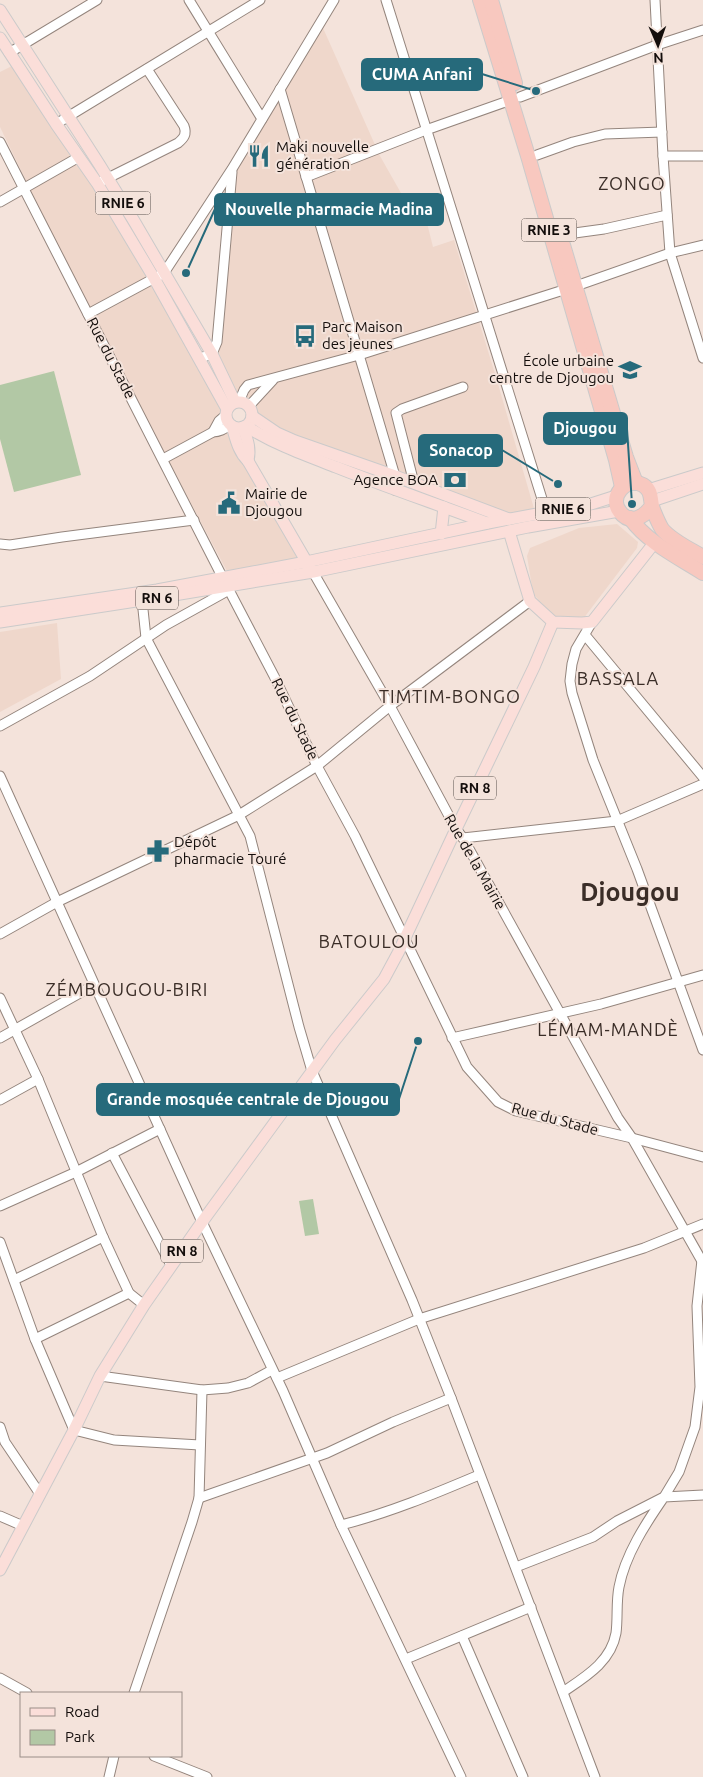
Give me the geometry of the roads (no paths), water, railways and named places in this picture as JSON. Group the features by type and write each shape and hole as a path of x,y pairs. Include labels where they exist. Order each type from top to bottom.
{"highway":[{"name":"RNIE 3","path":"480,0 536,156 560,235 571,287 613,451 619,492 616,504 624,515"},
{"name":"RNIE 3","path":"491,0 515,98 571,287 626,457 647,495 662,528 703,557"},
{"path":"619,492 629,484 647,495 646,514 638,518 624,515"},
{"path":"624,515 655,542 703,573"}],"main road":[{"name":"RNIE 6","path":"0,10 69,116 103,180 159,276 200,358 238,415"},
{"name":"RNIE 6","path":"0,38 56,124 80,157 103,180"},
{"name":"RNIE 6","path":"159,276 212,354 238,415"},
{"path":"238,415 286,437 509,519"},
{"path":"238,415 278,444 395,490 510,531 530,601 553,622 592,622 655,542"},
{"name":"Rue de la Mairie","path":"238,415 250,446 248,461 310,567"},
{"path":"647,495 703,473"},
{"path":"647,495 703,484"},
{"name":"RNIE 6","path":"510,531 591,504 619,492"},
{"path":"441,534 444,507"},
{"name":"RNIE 6","path":"509,519 624,515"},
{"name":"RN 6","path":"310,567 509,519"},
{"name":"RN 6","path":"0,613 226,585 310,567 510,531"},
{"name":"RN 6","path":"0,622 143,596"},
{"name":"RN 8","path":"0,1570 74,1430 100,1376 144,1305 312,1071 384,979 459,833 553,622"}],"street":[{"path":"10,53 97,0"},
{"path":"189,0 262,120"},
{"path":"56,124 260,0"},
{"path":"88,314 159,276 232,169 334,0"},
{"path":"386,0 548,518"},
{"path":"655,0 670,253 703,358"},
{"path":"306,177 426,130 657,45 703,30"},
{"path":"103,180 178,143 186,132 147,69"},
{"path":"280,89 395,476 395,490"},
{"path":"536,156 573,142 605,134 662,132"},
{"name":"Rue du Stade","path":"0,142 274,676 317,766 355,836 467,1067 498,1102 516,1112 632,1138 703,1157"},
{"path":"663,156 703,156"},
{"path":"0,202 80,157"},
{"path":"200,358 212,354 215,349 219,324 232,169"},
{"path":"560,235 604,229 667,215"},
{"path":"238,415 244,390 248,385 273,380 359,355 670,253 703,245"},
{"path":"162,459 213,432 219,421 238,415 273,380"},
{"path":"414,483 396,413 402,409 463,387"},
{"path":"0,544 10,545 194,520"},
{"name":"Rue de la Mairie","path":"310,567 390,706 618,1118 632,1138 702,1262"},
{"path":"0,726 90,676 226,585"},
{"path":"143,596 146,638 250,836 312,1071 364,1188 451,1398 596,1777"},
{"path":"0,934 57,902 239,815 317,766 390,706 530,601"},
{"path":"592,622 576,650 572,664 570,681 572,693 594,760 637,869 703,1050"},
{"path":"585,635 703,777"},
{"path":"1,781 202,1222 275,1374 341,1525 461,1777"},
{"path":"459,833 617,821 703,784"},
{"path":"452,1038 601,1004 703,975"},
{"path":"0,1038 94,985"},
{"path":"0,998 38,1079 103,1237 129,1293 144,1305"},
{"path":"0,1100 38,1079"},
{"path":"0,1206 76,1172 160,1129"},
{"path":"112,1153 172,1266"},
{"path":"100,1376 202,1390 228,1388 275,1374 419,1319 644,1248 703,1224"},
{"path":"14,1280 103,1237"},
{"path":"0,1242 35,1339 74,1430 114,1440 200,1445"},
{"path":"563,1692 600,1664 612,1649 616,1633 619,1587 634,1545 679,1472 695,1427 700,1387 696,1306 702,1262"},
{"path":"35,1339 129,1293"},
{"path":"134,1692 199,1498 202,1390"},
{"path":"199,1498 328,1453 393,1422 451,1398"},
{"path":"0,1426 2,1442 40,1494"},
{"path":"341,1525 369,1518 480,1476"},
{"path":"516,1567 593,1536 617,1521 664,1498 703,1495"},
{"path":"0,1516 23,1526"},
{"path":"406,1659 531,1607"},
{"path":"462,1636 523,1777"},
{"path":"0,1678 25,1692"},
{"path":"110,1777 114,1757"},
{"path":"157,1757 207,1777"}],"place":[{"name":"CUMA Anfani","path":"536,91"},
{"name":"Maki nouvelle génération","path":"259,156"},
{"name":"Nouvelle pharmacie Madina","path":"186,273"},
{"name":"Parc Maison des jeunes","path":"305,336"},
{"name":"École urbaine centre de Djougou","path":"630,370"},
{"name":"Agence BOA","path":"455,480"},
{"name":"Sonacop","path":"558,484"},
{"name":"Mairie de Djougou","path":"229,503"},
{"name":"Djougou","path":"632,504"},
{"name":"Dépôt pharmacie Touré","path":"158,851"},
{"name":"Grande mosquée centrale de Djougou","path":"418,1041"}],"district":[{"name":"ZONGO","path":"632,184"},
{"name":"BASSALA","path":"618,679"},
{"name":"TIMTIM-BONGO","path":"450,697"},
{"name":"Djougou","path":"630,892"},
{"name":"BATOULOU","path":"369,942"},
{"name":"ZÉMBOUGOU-BIRI","path":"127,990"},
{"name":"LÉMAM-MANDÈ","path":"608,1030"}]}
